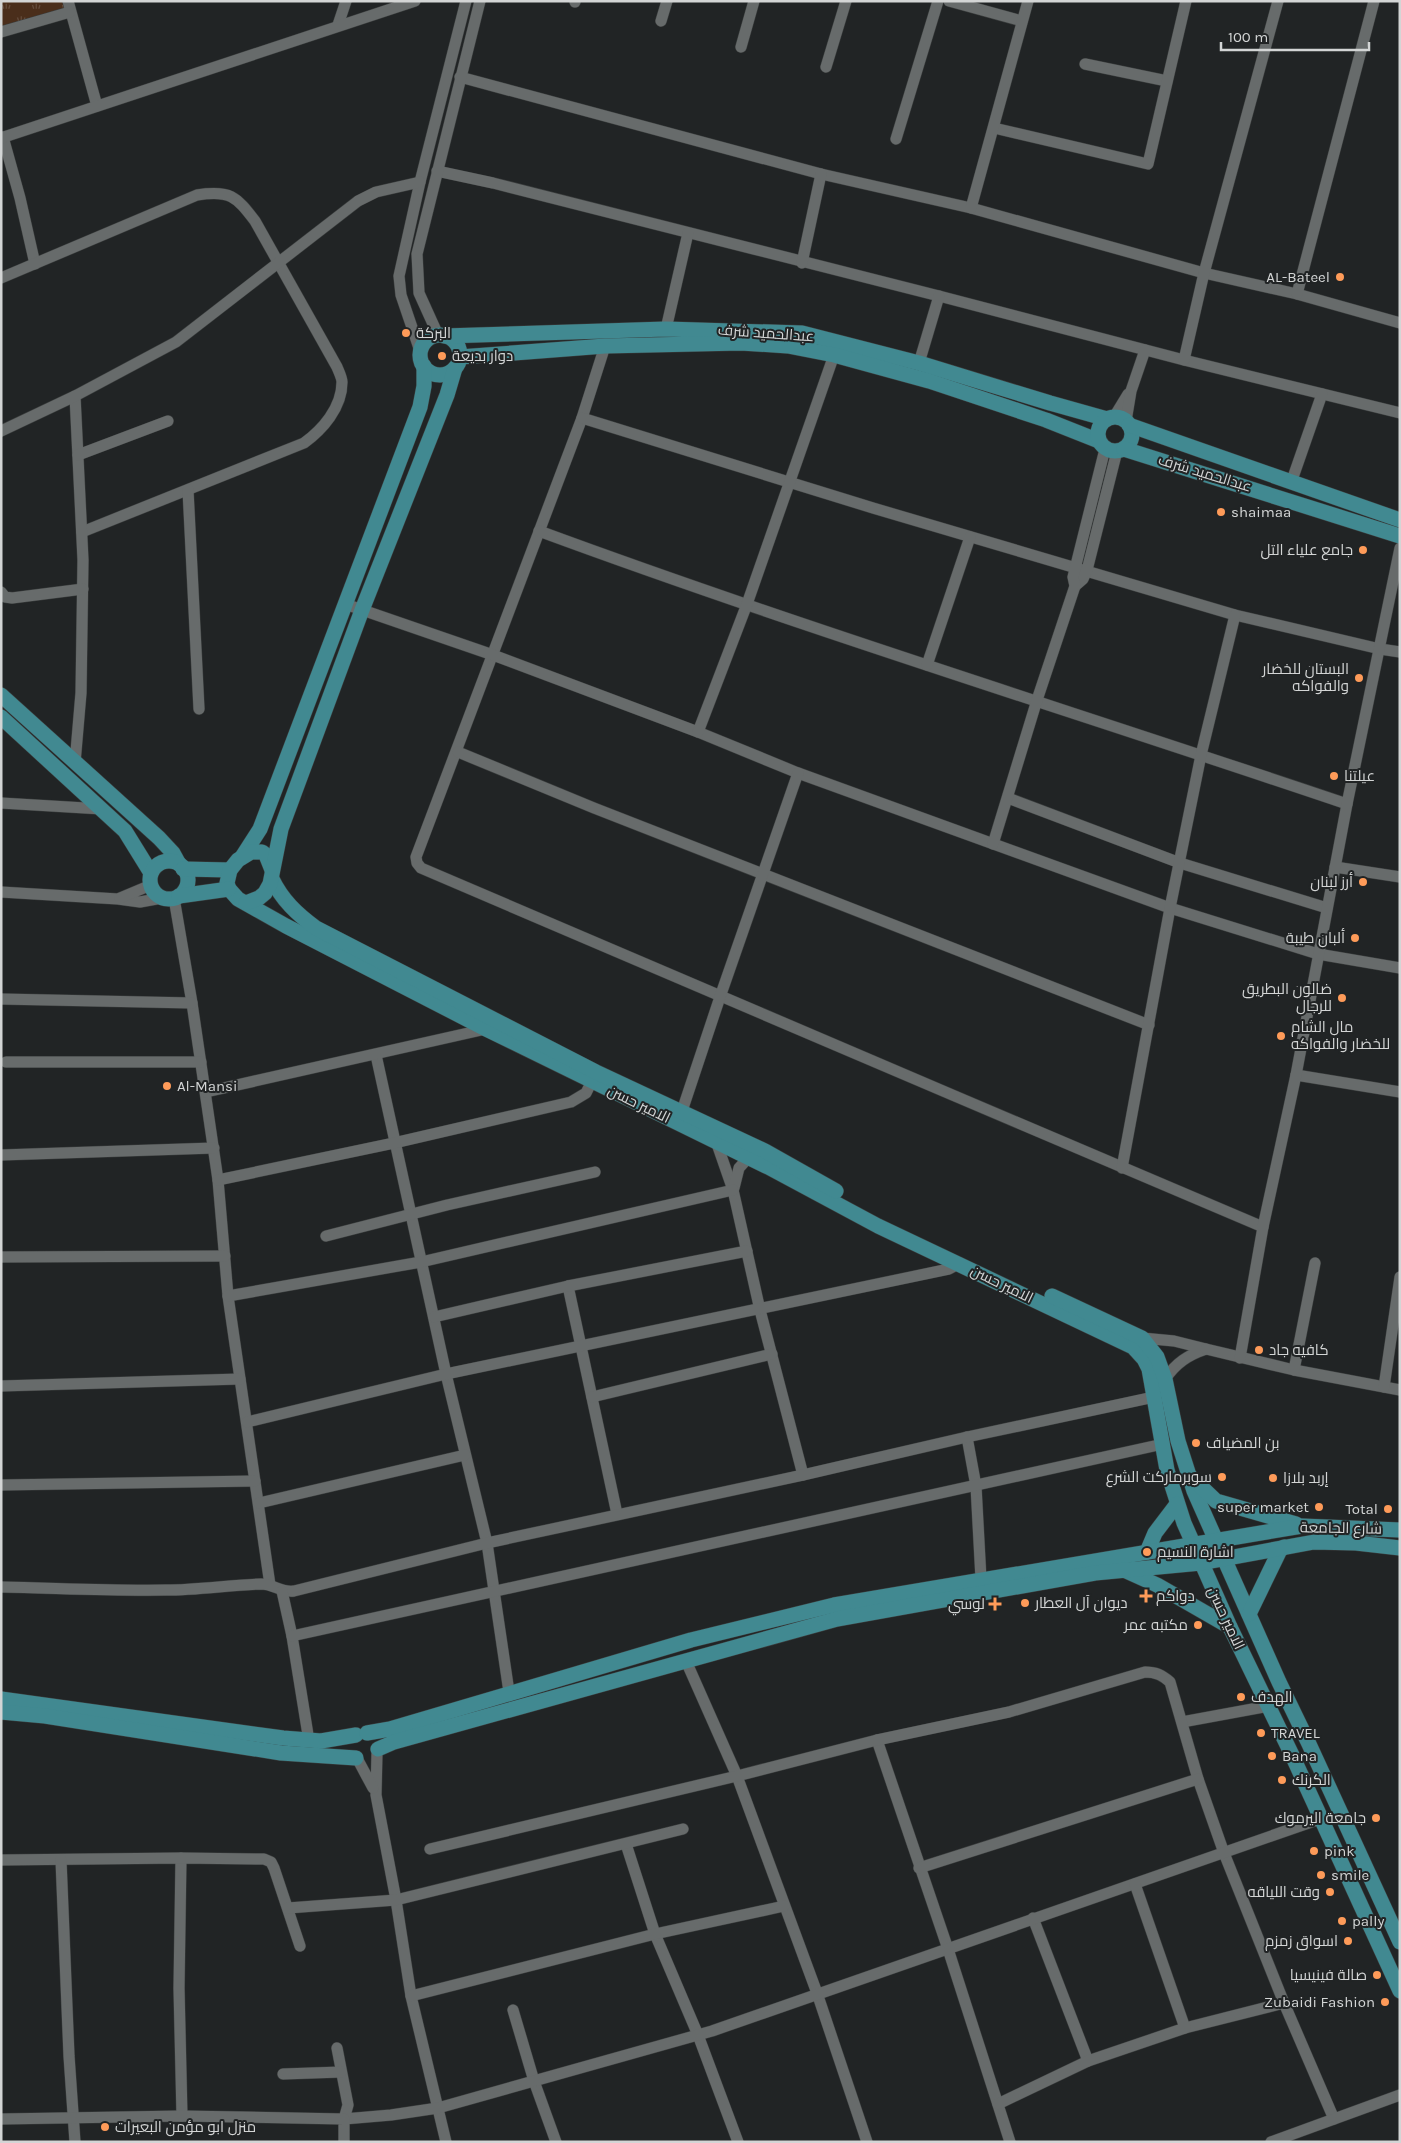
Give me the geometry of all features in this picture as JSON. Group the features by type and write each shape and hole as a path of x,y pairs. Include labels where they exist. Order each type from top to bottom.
{"main road":[{"name":"عبدالحميد شرف","path":"441,336 666,329 802,333 919,363 1119,420 1291,483 1400,520"},
{"path":"441,336 455,342 460,352 450,387 362,610 281,829 272,875 265,893 259,898 246,903 238,900 229,889 227,877 260,829 420,407 424,386 424,366 420,351 427,340 441,336"},
{"name":"عبدالحميد شرف","path":"457,363 605,346 768,344 805,348 974,396 1046,420 1111,447 1400,536"},
{"path":"424,366 432,373 442,375 457,363"},
{"path":"1119,420 1131,438 1111,447 1098,430 1100,426 1119,420"},
{"path":"1,695 159,838 173,853 187,881 186,887 172,897"},
{"path":"1,717 125,831 151,879 157,895 172,897 229,889"},
{"path":"46,760 60,748"},
{"name":"الامير حسن","path":"236,862 251,852 262,852 266,856 277,890 294,911 316,928 878,1226 960,1263 1133,1347 1144,1359 1149,1369 1162,1444 1177,1504 1201,1563 1400,1991"},
{"path":"151,879 160,864 173,862 181,867 236,862"},
{"name":"الامير حسن","path":"246,903 286,926 486,1029 594,1077 682,1111 765,1151 881,1217 1142,1338 1157,1357 1165,1379 1178,1441 1188,1474 1279,1682 1400,1942"},
{"path":"1188,1474 1216,1501 1302,1526"},
{"path":"1146,1552 1155,1533 1177,1504"},
{"name":"شارع الجامعة","path":"1,1699 309,1741 333,1740 390,1729 509,1692 691,1640 834,1605 1302,1526 1400,1530"},
{"name":"شارع الجامعة","path":"378,1751 394,1742 837,1619 1050,1580 1125,1570 1201,1563 1284,1547 1323,1542 1400,1548"},
{"path":"1249,1614 1280,1550 1284,1547"},
{"path":"1125,1570 1157,1585 1230,1627"},
{"path":"1,1712 45,1716 281,1753 357,1759 371,1760 378,1751 375,1737 362,1734 350,1744 350,1750 357,1759"}],"street":[{"path":"338,25 346,1"},
{"path":"35,264 20,198 2,137 415,1"},
{"path":"420,351 399,286 399,276 420,182 466,1"},
{"path":"441,336 419,293 416,271 417,254 480,1"},
{"path":"661,21 667,1"},
{"path":"741,47 754,1"},
{"path":"826,67 846,1"},
{"path":"896,139 938,1"},
{"path":"948,1 1022,21"},
{"path":"971,208 1028,1"},
{"path":"994,128 1147,165 1150,161 1186,1"},
{"path":"1184,360 1204,273 1278,1"},
{"path":"1297,294 1374,1"},
{"path":"1,32 69,6 97,106"},
{"path":"1085,64 1167,81"},
{"path":"460,77 821,174 971,208 1204,273 1297,294 1400,323"},
{"path":"438,171 493,183 1184,360 1400,413"},
{"path":"802,263 821,174"},
{"path":"1,431 75,396 176,342 358,201 376,192 420,182"},
{"path":"1,278 197,196 213,193 230,195 256,221 337,368 342,382 339,397 330,418 304,444 82,532"},
{"path":"666,329 688,234"},
{"path":"919,363 939,296"},
{"path":"605,346 582,418 458,752 416,857 417,863 421,868 720,997 944,1090 1263,1227"},
{"path":"1119,420 1145,350"},
{"path":"698,732 747,604 834,355"},
{"path":"1291,483 1322,394"},
{"path":"75,396 82,532 81,693 75,763"},
{"path":"582,418 1235,615 1400,652"},
{"path":"78,455 168,421"},
{"path":"992,844 1008,798 1037,700 1076,586 1073,577 1081,568 1111,447"},
{"path":"188,490 199,710"},
{"path":"539,531 927,666 1037,700 1347,804"},
{"path":"927,666 970,536"},
{"path":"1240,1358 1263,1227 1296,1074 1347,804 1400,548"},
{"path":"1,592 6,597 12,598 82,589"},
{"path":"345,604 493,655 698,732 798,773 1170,908 1318,954 1400,968"},
{"path":"1122,1168 1170,908 1202,755 1235,615"},
{"path":"458,752 594,808 1149,1025"},
{"path":"682,1111 798,773"},
{"path":"1008,798 1180,863 1327,908"},
{"path":"1,803 102,809"},
{"path":"1335,867 1400,877"},
{"path":"118,899 151,879"},
{"path":"1,892 140,902 172,897 192,1003 214,1148 228,1296 270,1585"},
{"path":"1,999 192,1003"},
{"path":"206,1092 486,1029"},
{"path":"376,1055 420,1262 486,1543 509,1692"},
{"path":"6,1062 201,1062"},
{"path":"1296,1074 1400,1092"},
{"path":"218,1180 394,1143 577,1100 586,1093 594,1077"},
{"path":"716,1141 733,1190 760,1310 803,1475"},
{"path":"1,1155 214,1148"},
{"path":"733,1190 739,1168 749,1157"},
{"path":"326,1236 447,1205 595,1172"},
{"path":"228,1296 420,1262 733,1190"},
{"path":"434,1317 568,1286 747,1250"},
{"path":"1,1257 225,1256"},
{"path":"247,1422 446,1374 949,1270 960,1263"},
{"path":"1294,1370 1316,1263"},
{"path":"1384,1387 1400,1277"},
{"path":"568,1286 617,1514"},
{"path":"1142,1338 1174,1341 1294,1370 1400,1390"},
{"path":"1165,1379 1173,1367 1190,1354 1206,1349"},
{"path":"592,1397 772,1354"},
{"path":"1,1386 240,1379"},
{"path":"1,1587 164,1590 270,1585 282,1591 294,1591 486,1543 1154,1397"},
{"path":"967,1437 976,1486 981,1579"},
{"path":"292,1636 1162,1444"},
{"path":"259,1503 465,1455"},
{"path":"1,1485 255,1481"},
{"path":"282,1591 292,1636 309,1741"},
{"path":"686,1661 737,1776 817,1993 867,2142"},
{"path":"430,1849 737,1776 877,1740 1009,1712 1145,1672 1163,1676 1170,1682 1198,1779 1224,1853 1284,2003 1334,2118"},
{"path":"1182,1722 1268,1706"},
{"path":"877,1740 1010,2142"},
{"path":"378,1751 376,1794 396,1900 411,1996 446,2142"},
{"path":"357,1759 376,1794"},
{"path":"919,1868 1198,1779"},
{"path":"1,2119 182,2116 344,2118 391,2115 438,2108 698,2035 948,1950 1033,1918 1320,1819"},
{"path":"288,1908 396,1900 683,1829"},
{"path":"626,1844 655,1934 698,2035 738,2142"},
{"path":"181,1858 178,1988 182,2116"},
{"path":"1,1860 264,1859 271,1862 274,1868 300,1946"},
{"path":"60,1860 73,2119 76,2142"},
{"path":"1136,1884 1185,2028"},
{"path":"411,1996 655,1934 784,1906"},
{"path":"1033,1918 1088,2061"},
{"path":"998,2104 1088,2061 1185,2028 1284,2003"},
{"path":"513,2010 534,2081 556,2142"},
{"path":"337,2048 348,2105 344,2118 344,2142"},
{"path":"283,2074 342,2072"},
{"path":"1270,2142 1400,2095"}],"green space":[{"path":"1,1 68,1 70,12 1,33"}],"place":[{"name":"AL-Bateel","path":"1340,277"},
{"name":"البركة","path":"406,333"},
{"name":"دوار بديعة","path":"442,356"},
{"name":"shaimaa","path":"1221,512"},
{"name":"جامع علياء التل","path":"1363,550"},
{"name":"البستان للخضار والفواكه","path":"1359,678"},
{"name":"عيلتنا","path":"1334,776"},
{"name":"أرز لبنان","path":"1363,882"},
{"name":"ألبان طيبة","path":"1355,938"},
{"name":"ضالون البطريق للرجال","path":"1342,998"},
{"name":"مال الشام للخضار والفواكه","path":"1281,1036"},
{"name":"Al-Mansi","path":"167,1086"},
{"name":"كافيه جاد","path":"1259,1350"},
{"name":"بن المضياف","path":"1196,1443"},
{"name":"سوبرماركت الشرع","path":"1222,1477"},
{"name":"إربد بلازا","path":"1273,1478"},
{"name":"super market","path":"1319,1507"},
{"name":"Total","path":"1388,1509"},
{"name":"اشارة النسيم","path":"1147,1552"},
{"name":"دواكم","path":"1146,1596"},
{"name":"ديوان آل العطار","path":"1025,1603"},
{"name":"لوسي","path":"995,1604"},
{"name":"مكتبه عمر","path":"1198,1625"},
{"name":"الهدف","path":"1241,1697"},
{"name":"TRAVEL","path":"1261,1733"},
{"name":"Bana","path":"1272,1756"},
{"name":"الكرنك","path":"1282,1780"},
{"name":"جامعة اليرموك","path":"1376,1818"},
{"name":"pink","path":"1314,1851"},
{"name":"smile","path":"1321,1875"},
{"name":"وقت اللياقه","path":"1330,1892"},
{"name":"pally","path":"1342,1921"},
{"name":"اسواق زمزم","path":"1348,1941"},
{"name":"صالة فينيسيا","path":"1377,1975"},
{"name":"Zubaidi Fashion","path":"1385,2002"},
{"name":"منزل ابو مؤمن البعيرات","path":"105,2127"}]}
